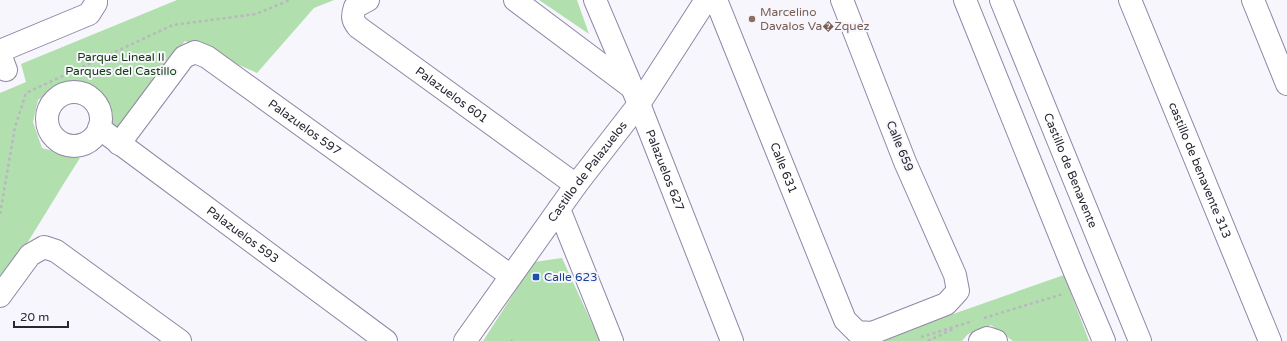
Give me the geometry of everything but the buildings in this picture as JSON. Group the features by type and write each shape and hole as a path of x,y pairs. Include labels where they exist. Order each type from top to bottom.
{"street":[{"path":"2,58 89,14 96,3 96,0"},
{"name":"Palazuelos 601","path":"368,0 355,8 352,14 353,21 358,26 576,185"},
{"path":"515,0 635,96"},
{"name":"Palazuelos 627","path":"595,0 635,96 732,341"},
{"name":"Castillo de Palazuelos","path":"465,341 576,185 635,96 706,0"},
{"name":"Calle 631","path":"716,0 845,320 857,332 872,333 946,304 958,291"},
{"name":"Calle 659","path":"842,0 905,162 955,275 958,291"},
{"path":"965,0 1104,341"},
{"name":"Castillo de Benavente","path":"1001,0 1140,341"},
{"name":"castillo de benavente 313","path":"1130,0 1270,341"},
{"path":"1253,0 1287,84"},
{"name":"Palazuelos 597","path":"119,144 184,57 195,52 207,57 511,276"},
{"name":"Palazuelos 593","path":"100,128 119,144 386,341"},
{"path":"559,209 612,341"},
{"path":"0,296 30,255 44,247 56,251 180,341"}],"path":[{"path":"0,214 15,127 26,93 173,25 256,14 290,0"},
{"path":"986,335 1082,288"},
{"path":"916,339 974,320"},
{"path":"928,341 961,324"}],"green space":[{"name":"Parque Lineal II Parques del Castillo","path":"177,0 334,0 314,8 257,73 185,41 119,129 110,125 103,98 87,86 60,84 38,100 33,122 42,148 80,158 21,254 0,285 0,93 26,82 21,64"},
{"path":"539,0 577,0 589,34"},
{"path":"562,258 600,341 483,341 534,262"},
{"path":"1064,275 1089,341 1013,341 991,325 968,334 962,341 876,341"}],"place":[{"name":"Marcelino Davalos Va�Zquez","path":"752,19"},
{"name":"Calle 623","path":"536,277"}]}
